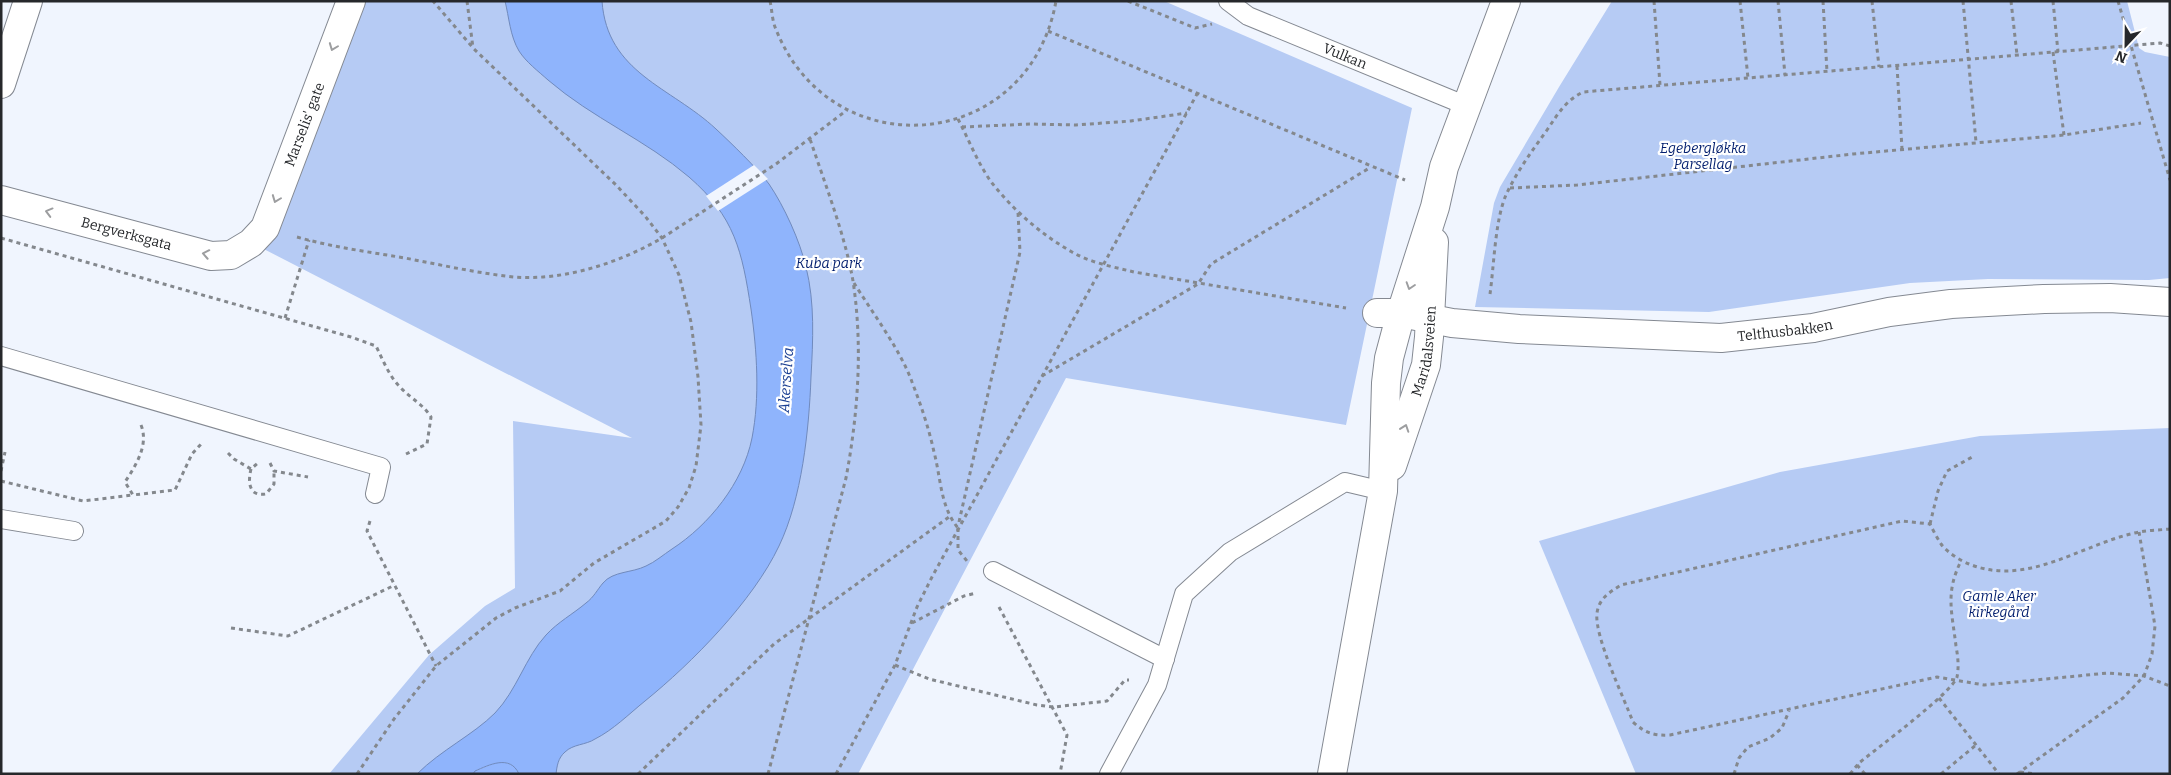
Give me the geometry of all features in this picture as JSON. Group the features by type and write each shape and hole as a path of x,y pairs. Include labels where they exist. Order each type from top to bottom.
{"street":[{"path":"1,84 28,1"},
{"name":"Marselis' gate","path":"258,235 351,1"},
{"name":"Maridalsveien","path":"1383,491 1426,365 1435,207 1444,167 1506,1"},
{"name":"Bergverksgata","path":"1,200 210,256 231,255 258,235"},
{"name":"Maridalsveien","path":"1332,774 1383,491 1386,384 1389,358 1389,312 1435,207"},
{"name":"Telthusbakken","path":"1389,312 1452,323 1519,329 1721,338 1813,328 1889,312 1951,304 2110,298 2170,302"}],"lane":[{"name":"Vulkan","path":"1228,1 1248,16 1466,106"},
{"path":"1,356 116,388 381,467 375,494"},
{"path":"1109,774 1157,685 1184,594 1230,552 1345,482 1383,491"},
{"path":"1,519 74,530"},
{"path":"994,571 1165,659"}],"path":[{"path":"357,774 394,718 436,666 496,618 515,608 560,591 594,563 666,521 678,507 689,488 696,466 701,425 698,377 691,322 679,275 662,238 616,184 474,49 433,1"},
{"path":"467,1 474,49"},
{"path":"770,1 775,26 791,60 816,89 847,110 882,123 920,126 958,119 988,105 1014,86 1034,60 1048,31 1056,1"},
{"path":"1128,1 1195,28 1221,22"},
{"path":"1654,1 1660,86"},
{"path":"1740,1 1748,78"},
{"path":"1778,1 1785,75"},
{"path":"1823,1 1828,72"},
{"path":"1872,1 1880,67"},
{"path":"1963,1 1976,142"},
{"path":"2011,1 2017,56"},
{"path":"2053,1 2058,52"},
{"path":"2118,1 2170,180"},
{"path":"1048,31 1404,180"},
{"path":"1490,299 1505,197 1520,167 1570,98 1584,92 2160,43 2170,46"},
{"path":"2053,52 2064,135"},
{"path":"1897,66 1902,149"},
{"path":"836,774 895,665 932,577 958,528 1198,94"},
{"path":"258,235 310,240 516,277 580,272 603,266 643,250 776,164 847,110"},
{"path":"962,127 1030,124 1076,125 1188,112"},
{"path":"958,119 978,160 992,182 1018,212 1040,230 1074,253 1105,265 1198,284 1389,312"},
{"path":"1510,188 1576,186 1902,149 2064,135 2141,123"},
{"path":"768,774 846,478 853,440 858,356 853,282 846,252 810,140"},
{"path":"1041,376 1198,284 1211,264 1371,167"},
{"path":"969,564 958,550 958,528 1020,252 1018,212"},
{"path":"1,238 285,318 376,346 390,374 400,388 424,407 432,417 427,444"},
{"path":"285,318 310,240"},
{"path":"853,282 912,380 935,453 940,487 949,517 958,528"},
{"path":"116,388 138,418 145,435 141,452 125,482 133,495"},
{"path":"1,481 83,501 175,490 192,454 200,444 209,441"},
{"path":"1,471 5,452"},
{"path":"228,453 251,469"},
{"path":"1974,456 1947,471 1938,491 1930,524 1942,545 1961,560 1980,568 2017,570 2053,562 2139,532 2170,529"},
{"path":"263,460 269,463 274,472 274,484 266,494 260,495 252,492 249,485 251,469 256,463 263,460"},
{"path":"274,472 310,478"},
{"path":"375,494 368,532 436,666"},
{"path":"638,774 774,644 949,517"},
{"path":"1930,524 1902,521 1621,585 1604,596 1597,611 1598,629 1633,722 1643,730 1656,736 1670,735 1937,677 1984,685 2108,673 2144,676 2170,686"},
{"path":"2018,773 2123,698 2144,676 2152,654 2155,626 2139,532"},
{"path":"1850,774 1857,765 1939,698 1956,679 1958,662 1950,598 1953,578 1961,560"},
{"path":"232,628 288,636 395,585"},
{"path":"912,623 964,596 982,592"},
{"path":"995,599 1068,735 1060,774"},
{"path":"895,665 929,679 1054,708 1107,701 1125,680 1157,685"},
{"path":"1939,698 1998,774"},
{"path":"1734,774 1739,758 1748,747 1770,738 1782,728 1789,710"},
{"path":"1941,774 1976,745"},
{"path":"1857,765 1865,774"},
{"path":"2018,773 2035,774"}],"green space":[{"name":"Kuba park","path":"351,1 1164,1 1412,108 1346,425 1066,378 858,774 329,774 429,655 485,606 515,588 513,421 632,438 252,243"},
{"name":"Egebergløkka Parsellag","path":"1612,1 2127,1 2139,48 2145,52 2170,57 2170,278 2149,280 1988,279 1910,283 1709,312 1475,307 1494,203 1500,187"},
{"name":"Gamle Aker kirkegård","path":"2170,428 2170,774 1636,774 1539,541 1780,472 1980,436"}],"shaded area":[{"path":"498,762 511,765 516,768 519,774 473,774 475,771"}],"water":[{"name":"Akerselva","path":"505,1 602,1 606,25 616,45 628,62 716,129 751,163 769,184 796,235 806,267 811,294 813,322 806,441 799,485 787,527 768,567 738,609 720,630 663,686 621,722 591,741 572,747 565,752 559,759 556,774 519,774 510,764 499,763 475,771 473,774 417,774 436,757 495,713 503,704 532,654 546,635 589,601 607,579 653,563 686,539 711,515 732,487 741,471 752,438 756,406 755,341 744,270 734,236 717,206 689,177 672,164 565,94 529,63 519,51 514,39"}],"pier":[{"path":"754,165 768,179 718,211 706,196"}]}
